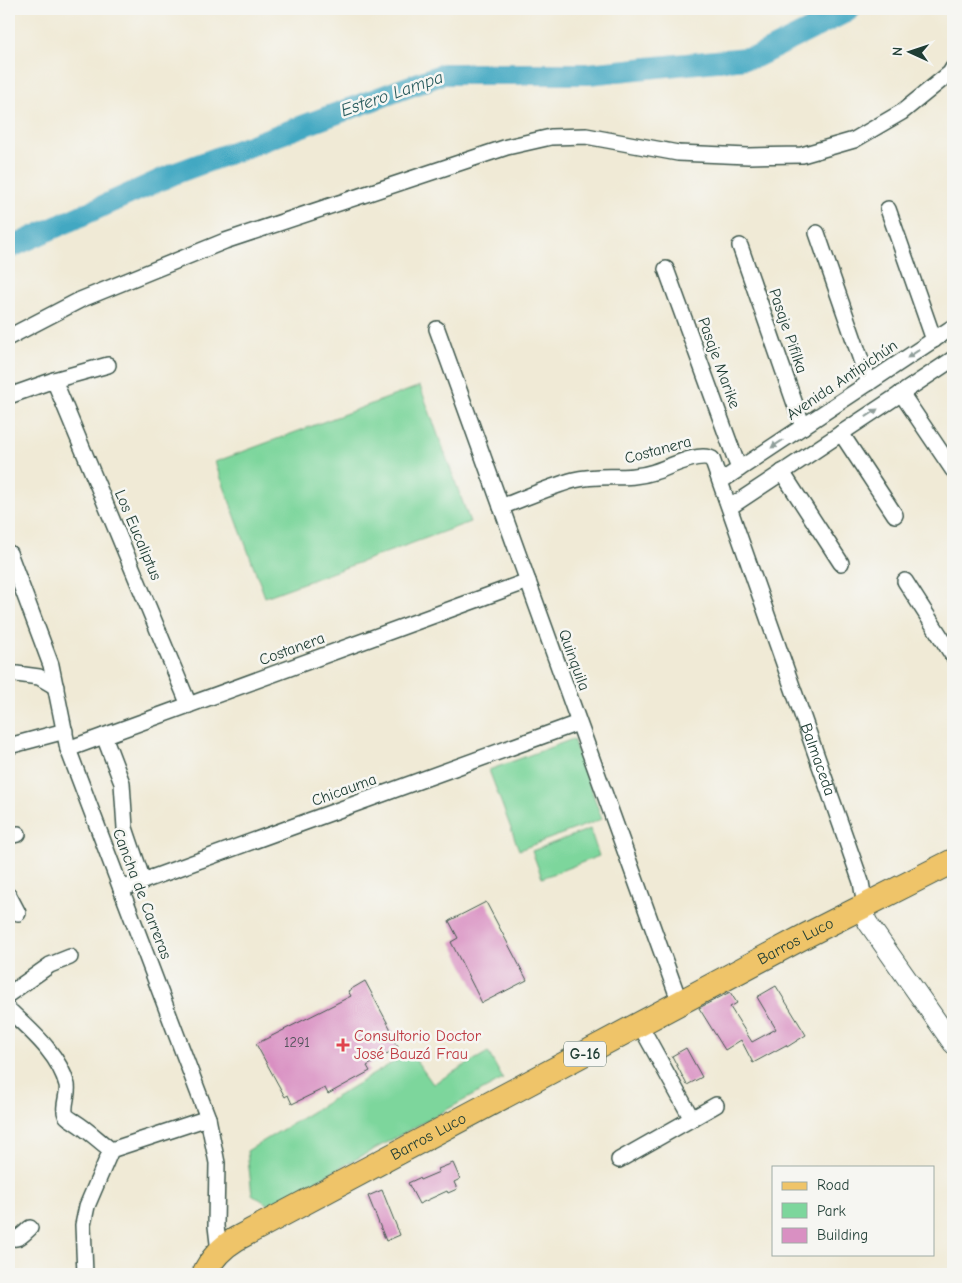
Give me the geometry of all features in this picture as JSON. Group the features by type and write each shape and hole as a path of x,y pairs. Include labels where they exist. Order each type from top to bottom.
{"main road":[{"name":"Barros Luco","path":"219,1252 229,1243 640,1024 953,861"},
{"name":"G-16","path":"204,1274 219,1252"}],"street":[{"path":"9,337 80,300 226,241 507,147 551,137 586,136 678,153 748,156 802,155 854,140 902,112 950,73 953,68"},
{"path":"888,209 934,340"},
{"path":"817,233 869,383"},
{"name":"Pasaje Pifilka","path":"740,246 803,426"},
{"name":"Pasaje Marike","path":"666,269 744,466"},
{"name":"Avenida Antipichún","path":"721,481 953,327"},
{"name":"Quinquila","path":"437,329 680,1003"},
{"path":"730,507 953,359"},
{"path":"9,396 54,380 108,365"},
{"name":"Los Eucaliptus","path":"54,380 189,705"},
{"path":"902,393 953,470"},
{"path":"841,433 896,515"},
{"name":"Costanera","path":"501,507 573,480 600,477 633,477 652,473 696,457 710,457"},
{"name":"Balmaceda","path":"710,457 714,461 861,882 866,919 953,1044"},
{"path":"744,466 764,484"},
{"path":"782,472 841,563"},
{"name":"Cancha de Carreras","path":"9,553 46,650 56,687 68,749 208,1118 217,1163 216,1226 219,1252"},
{"name":"Costanera","path":"68,749 528,581"},
{"path":"904,581 953,656"},
{"path":"9,673 39,677 56,687"},
{"name":"Chicauma","path":"121,889 578,723"},
{"path":"9,746 65,731"},
{"path":"104,736 122,783 125,828 142,881"},
{"path":"9,896 18,913"},
{"path":"9,994 50,965 70,957"},
{"path":"11,1018 39,1039 53,1057 64,1077 68,1094 65,1113 67,1117 111,1150"},
{"path":"640,1024 692,1119"},
{"path":"618,1160 716,1105"},
{"path":"85,1274 83,1225 86,1206 111,1150 208,1118"},
{"path":"9,1236 14,1239 19,1238 30,1228"}],"green space":[{"path":"420,386 470,522 265,597 215,462"},
{"path":"573,739 602,819 519,850 489,770"},
{"path":"590,829 599,856 542,878 532,851"},
{"path":"410,1052 433,1084 488,1052 503,1079 270,1206 252,1194 247,1151"}],"building":[{"path":"486,902 527,980 482,1003 451,942 458,938 449,921"},
{"path":"365,981 396,1039 393,1040 398,1047 367,1066 370,1071 328,1094 325,1088 292,1104 288,1095 285,1097 256,1044 351,996 348,991"},
{"path":"776,986 806,1035 787,1047 786,1045 753,1063 741,1040 725,1050 699,1008 730,992 737,1003 730,1007 752,1042 776,1029 757,997"},
{"path":"686,1048 702,1077 687,1085 672,1056"},
{"path":"453,1163 460,1179 454,1182 457,1189 448,1193 447,1191 419,1204 408,1183 439,1172 438,1169"},
{"path":"382,1190 400,1235 386,1241 368,1196"}],"waterway":[{"name":"Estero Lampa","path":"9,248 176,173 443,74 588,74 756,57 850,9"}],"place":[{"name":"Consultorio Doctor José Bauzá Frau","path":"343,1045"}]}
